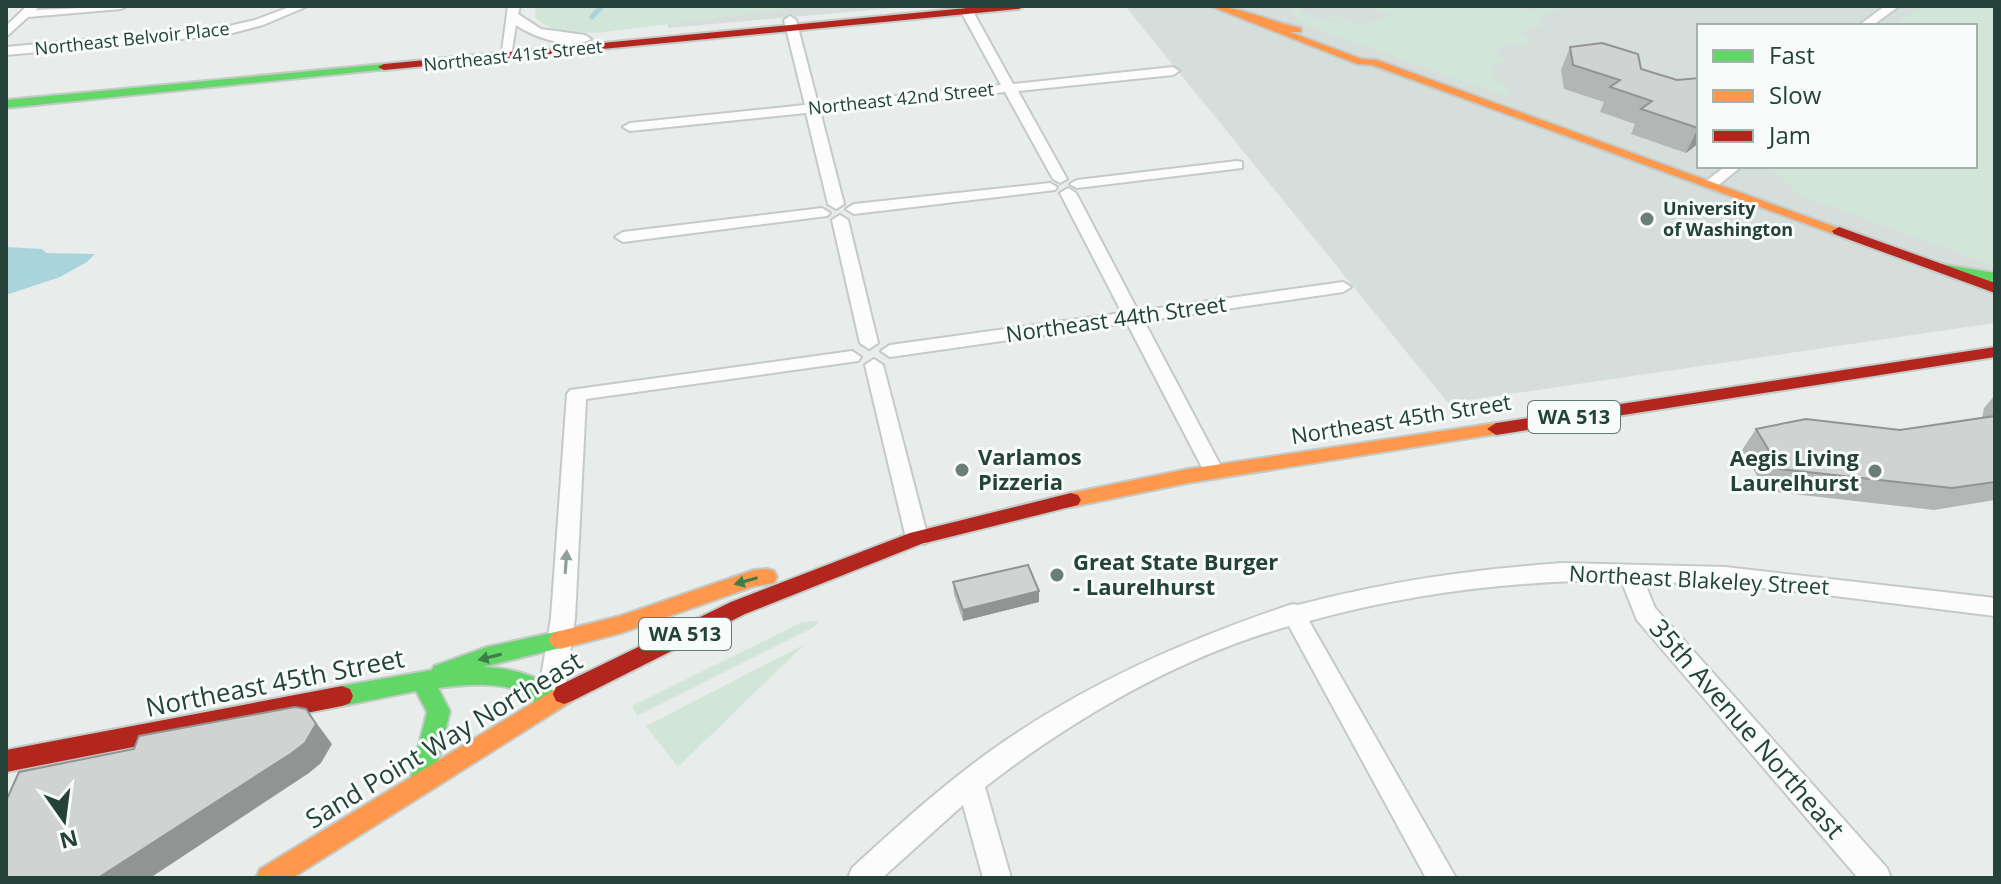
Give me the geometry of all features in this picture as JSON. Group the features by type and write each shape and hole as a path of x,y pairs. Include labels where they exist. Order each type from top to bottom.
{"street":[{"path":"6,33 29,10 121,6"},
{"name":"Northeast Belvoir Place","path":"6,51 225,31 259,23 302,6"},
{"name":"Northeast 41st Street","path":"6,95 506,52 585,39 791,24 942,6"},
{"name":"Northeast 41st Street","path":"6,104 791,24 1019,6"},
{"path":"1218,6 1369,56 1373,62 1995,288"},
{"path":"1867,24 1893,6"},
{"path":"965,8 1064,186 1214,472"},
{"path":"514,11 520,24 544,35 585,39"},
{"path":"506,52 514,11"},
{"path":"791,24 869,343"},
{"name":"Northeast 42nd Street","path":"630,127 1173,71"},
{"path":"623,237 1237,165"},
{"path":"1711,184 1732,168"},
{"path":"1941,268 1995,278"},
{"name":"Northeast 44th Street","path":"882,358 1343,287"},
{"path":"852,357 855,348 869,343 884,345 882,358 917,538"},
{"name":"Northeast 45th Street","path":"823,573 917,538 1013,512 1214,472 1995,352"},
{"path":"1968,356 1995,358"},
{"path":"550,701 560,640 577,394 852,357 860,364 882,358"},
{"name":"Northeast Blakeley Street","path":"862,878 970,782 1029,739 1145,671 1207,643 1293,613 1398,588 1452,580 1562,572 1629,572 1798,584 1995,607"},
{"name":"35th Avenue Northeast","path":"1629,572 1645,613 1877,878"},
{"path":"422,780 439,711 422,681 487,656 621,624 754,578 823,573"},
{"name":"Sand Point Way Northeast","path":"269,878 550,701 738,608 823,573"},
{"path":"1293,613 1442,878"},
{"name":"Northeast 45th Street","path":"6,761 422,681 499,676 522,682 550,701"},
{"path":"970,782 997,878"}],"shaded area":[{"path":"666,6 915,6 668,28"},
{"name":"University of Washington","path":"1125,6 1995,6 1995,323 1448,403"}],"green space":[{"path":"536,6 783,6 783,10 597,33 548,27 535,17"},
{"path":"1286,6 1304,6 1300,10 1316,17 1346,24 1317,11 1364,26 1390,14 1367,6 1514,6 1529,11 1542,6 1565,6 1537,18 1542,25 1519,33 1531,44 1494,48 1506,62 1491,64 1493,79 1503,84 1511,98 1300,23 1292,9"},
{"path":"1921,6 1995,6 1995,266 1799,195 1771,168 1977,168 1977,24 1895,24"},
{"path":"819,621 814,627 637,716 632,706 802,622"},
{"path":"805,644 678,767 646,726"}],"water":[{"path":"6,247 42,249 46,253 95,254 60,277 6,295"}],"building":[{"path":"1602,43 1638,54 1641,69 1677,80 1697,78 1697,128 1641,109 1652,101 1610,87 1620,80 1573,65 1570,47"},
{"path":"1995,416 1995,482 1952,488 1780,469 1756,429 1806,419 1900,430"},
{"path":"1028,565 1039,591 963,610 953,582"},
{"path":"295,707 306,709 316,724 305,743 98,878 6,878 6,801 19,772 134,749 139,736"}],"waterway":[{"path":"592,17 602,6"}],"traffic: fast":[{"path":"6,104 384,67"},
{"path":"1941,268 1995,278"},
{"path":"442,673 487,656 560,640"},
{"path":"342,696 406,683 479,676 519,681 550,701"},
{"path":"422,681 439,711 422,780"}],"traffic: slow":[{"path":"1215,6 1277,27 1297,30"},
{"path":"1277,27 1285,34 1361,62 1373,62 1839,231"},
{"path":"1071,500 1188,476 1496,429"},
{"path":"560,640 621,624 754,578 767,577"},
{"path":"269,878 564,694"}],"traffic: jam":[{"path":"384,67 1019,6"},
{"path":"1839,231 1995,288"},
{"path":"1496,429 1995,352"},
{"path":"564,694 738,608 917,538 1071,500"},
{"path":"6,761 342,696"}],"place":[{"name":"University of Washington","path":"1647,219"},
{"name":"Varlamos Pizzeria","path":"962,470"},
{"name":"Aegis Living Laurelhurst","path":"1875,471"},
{"name":"Great State Burger - Laurelhurst","path":"1057,575"}]}
